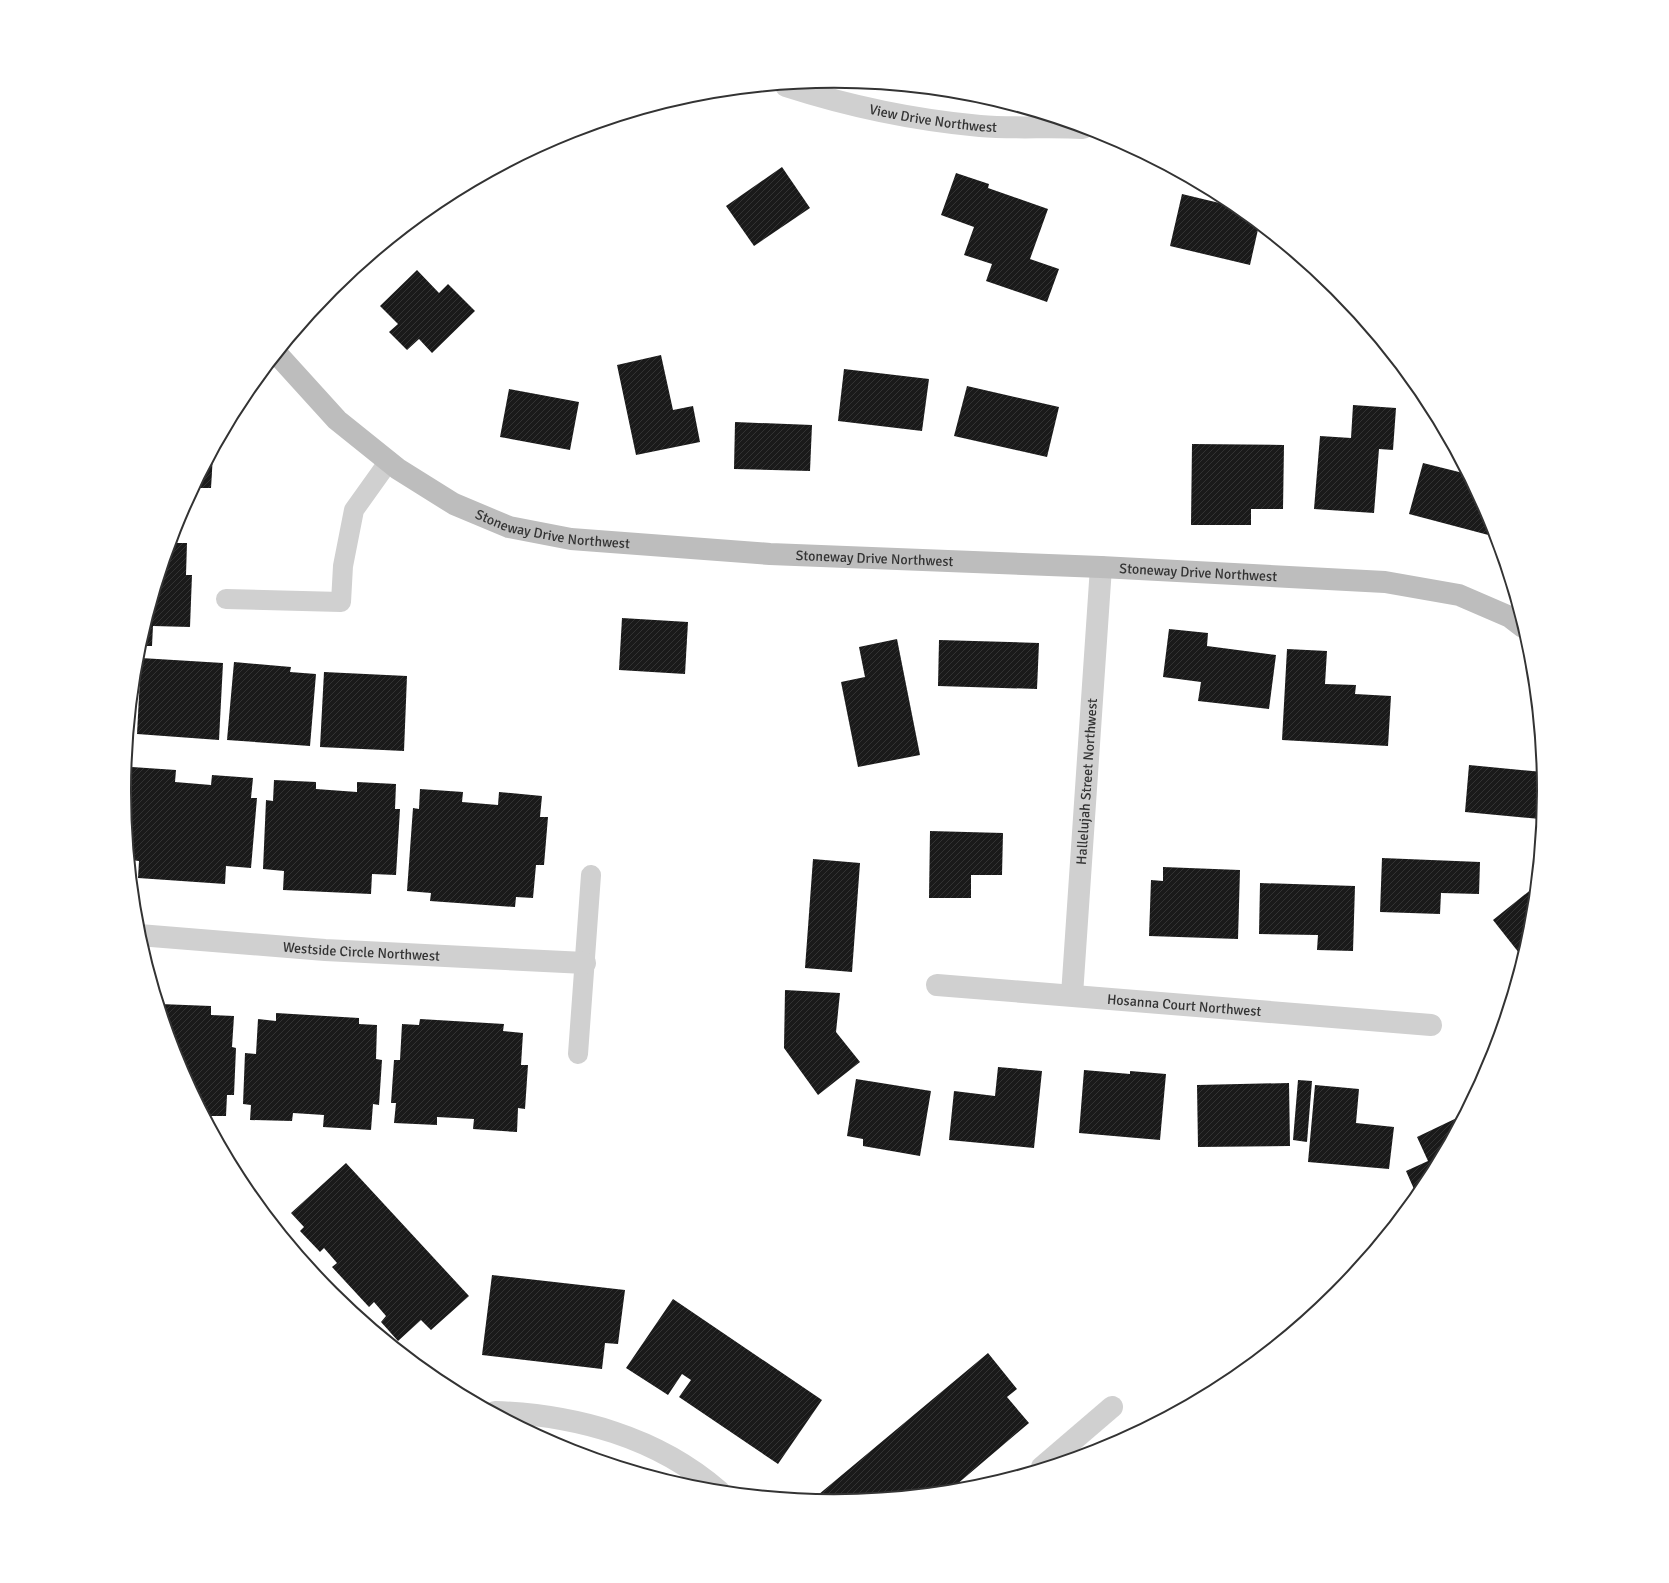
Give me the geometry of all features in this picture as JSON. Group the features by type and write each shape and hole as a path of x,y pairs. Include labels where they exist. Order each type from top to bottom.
{"street":[{"name":"View Drive Northwest","path":"798,90 890,113 980,126 1068,128"},
{"name":"Stoneway Drive Northwest","path":"280,358 337,420 398,469 461,506 509,527 572,539 770,554 1101,567 1385,582 1459,595 1510,617 1517,622"},
{"name":"Hallelujah Street Northwest","path":"1072,995 1101,567"},
{"name":"Westside Circle Northwest","path":"146,936 325,950 585,963"},
{"name":"Hosanna Court Northwest","path":"937,985 1431,1025"},
{"path":"1048,1462 1112,1407"},
{"path":"504,1412 530,1413 586,1423 648,1445 702,1476 710,1483"}],"lane":[{"path":"226,599 341,602 343,566 354,510 389,461"},
{"path":"578,1054 591,875"}],"building":[{"path":"782,167 810,208 754,246 726,206"},
{"path":"956,173 989,184 988,188 1048,209 1030,259 1059,269 1047,302 986,281 992,264 964,255 974,227 941,215"},
{"path":"1182,194 1218,203 1258,230 1250,265 1170,246"},
{"path":"417,270 439,293 448,284 475,311 432,353 419,339 407,350 389,332 398,324 380,306"},
{"path":"661,355 673,410 693,406 700,442 636,455 617,365"},
{"path":"844,369 929,379 922,431 838,421"},
{"path":"967,386 1059,407 1047,457 954,436"},
{"path":"509,389 579,402 570,450 500,437"},
{"path":"1353,405 1396,408 1393,450 1379,449 1374,513 1314,509 1320,436 1351,438"},
{"path":"735,422 812,425 810,471 734,469"},
{"path":"1192,444 1284,445 1283,509 1251,509 1251,525 1191,525"},
{"path":"1423,463 1461,473 1489,535 1409,514"},
{"path":"212,464 211,488 200,488"},
{"path":"177,543 187,543 186,575 192,575 190,627 153,626 152,646 147,646 155,609 168,565"},
{"path":"622,618 688,622 685,674 619,670"},
{"path":"1169,629 1208,633 1207,646 1276,655 1269,709 1198,701 1201,682 1163,677"},
{"path":"897,639 920,755 858,767 841,682 865,677 859,647"},
{"path":"939,640 1039,643 1037,689 938,686"},
{"path":"1287,649 1327,651 1325,684 1356,685 1355,694 1391,696 1388,746 1282,740"},
{"path":"144,658 223,663 219,740 137,734 140,685"},
{"path":"234,662 291,667 290,672 316,674 310,746 227,740"},
{"path":"324,672 407,676 404,751 320,747"},
{"path":"1469,765 1537,771 1537,819 1465,812"},
{"path":"132,767 176,770 175,782 211,785 212,775 253,778 251,798 257,798 251,868 226,866 225,884 138,878 139,861 135,860 133,838 131,792"},
{"path":"274,780 316,782 316,789 357,792 357,782 396,784 395,809 400,809 396,875 372,874 371,894 283,890 284,871 263,869 266,800 273,801"},
{"path":"420,789 463,792 462,802 498,805 499,792 542,796 540,817 548,817 544,865 536,865 533,898 516,897 515,907 430,901 431,893 407,891 413,808 419,809"},
{"path":"930,831 1003,833 1002,875 971,875 971,898 929,898"},
{"path":"1382,858 1480,862 1479,894 1441,893 1440,914 1380,912"},
{"path":"813,859 860,863 852,972 805,968"},
{"path":"1163,867 1240,870 1238,939 1149,936 1151,880 1163,881"},
{"path":"1260,883 1355,886 1353,951 1317,950 1318,935 1259,934"},
{"path":"1531,890 1519,953 1493,920"},
{"path":"785,990 840,993 836,1032 860,1062 818,1095 784,1048"},
{"path":"164,1004 211,1006 211,1015 234,1016 232,1047 236,1048 234,1095 227,1095 226,1116 211,1116 185,1061"},
{"path":"276,1013 359,1018 359,1024 377,1025 376,1059 382,1060 379,1105 373,1104 371,1130 323,1127 324,1115 293,1113 292,1121 250,1120 251,1105 243,1104 245,1053 256,1054 258,1019 276,1021"},
{"path":"420,1019 504,1024 503,1031 523,1033 521,1065 528,1065 525,1109 518,1108 517,1132 473,1129 474,1119 437,1117 437,1125 394,1123 396,1103 391,1103 394,1060 400,1060 402,1024 419,1025"},
{"path":"998,1067 1042,1071 1034,1148 949,1140 954,1091 995,1096"},
{"path":"1084,1070 1130,1074 1130,1071 1166,1074 1160,1140 1079,1133"},
{"path":"856,1079 931,1091 920,1156 863,1146 863,1139 847,1136"},
{"path":"1298,1080 1312,1081 1307,1142 1293,1140"},
{"path":"1289,1083 1290,1146 1198,1147 1197,1085"},
{"path":"1315,1085 1359,1089 1356,1123 1394,1127 1389,1169 1308,1162"},
{"path":"1457,1118 1444,1143 1414,1189 1406,1171 1428,1161 1417,1137"},
{"path":"346,1163 469,1296 431,1330 421,1320 398,1341 381,1322 386,1316 374,1302 369,1307 332,1267 337,1263 324,1248 320,1252 300,1231 304,1227 291,1213"},
{"path":"492,1275 625,1290 618,1344 605,1343 602,1369 482,1355"},
{"path":"673,1299 822,1400 778,1464 679,1397 691,1380 682,1374 668,1395 626,1368"},
{"path":"988,1353 1017,1389 1007,1397 1029,1423 958,1483 926,1489 881,1493 819,1494"}]}
